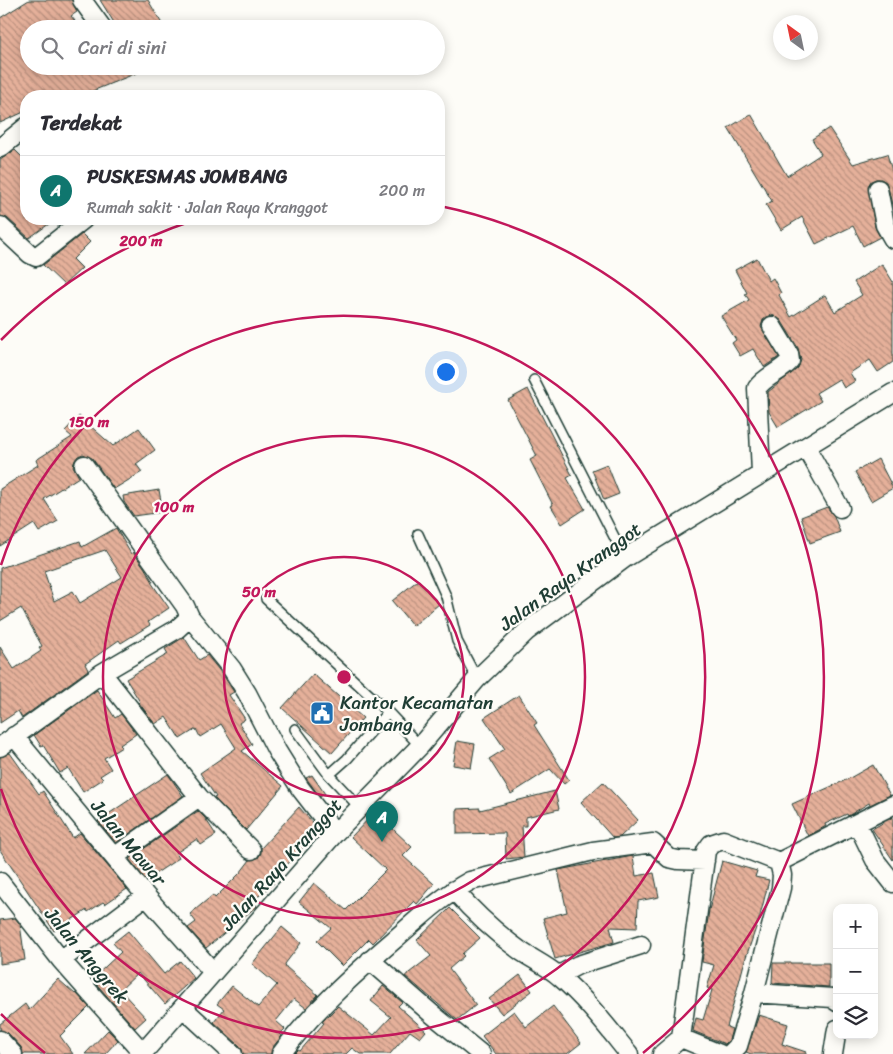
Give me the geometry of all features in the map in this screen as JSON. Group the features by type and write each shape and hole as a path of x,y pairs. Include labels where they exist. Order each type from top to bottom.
{"street":[{"path":"82,0 96,20"},
{"path":"0,148 20,132"},
{"path":"878,189 885,225 893,239"},
{"path":"0,226 30,254 36,257 76,225"},
{"path":"761,473 757,388 765,379 790,361 789,354 772,326"},
{"name":"Jalan Raya Kranggot","path":"142,1053 334,833 420,746 477,679 527,631 624,558 893,393"},
{"path":"806,447 840,508"},
{"path":"84,464 185,606 190,617 232,669 247,692 259,719 286,766 334,833"},
{"path":"7,741 102,673 176,629 190,617"},
{"path":"102,673 199,797 251,850"},
{"name":"Jalan Mawar","path":"7,741 114,858 213,972"},
{"path":"114,858 199,797"},
{"path":"662,1054 681,1038 706,851 711,844 723,840 779,862 893,805"},
{"path":"857,823 875,860 893,883"},
{"path":"281,1054 343,984 432,907 454,890 470,882 593,851 653,843 668,858 705,861"},
{"path":"681,1038 731,1053 738,1046 781,888 782,875 779,862"},
{"name":"Jalan Anggrek","path":"0,882 61,960 142,1053"},
{"path":"454,890 470,908 509,941 558,975 584,999 629,1054"},
{"path":"61,960 146,896"},
{"path":"558,975 578,965 641,945"},
{"path":"370,960 481,1054"},
{"path":"754,992 833,998"},
{"path":"183,1008 233,1054"},
{"path":"833,1054 835,1039"},
{"path":"0,1040 14,1054"}],"lane":[{"path":"534,380 624,558"},
{"path":"418,534 446,596 456,641 477,679"},
{"path":"266,599 388,712 420,746"},
{"path":"330,775 388,712"},
{"path":"295,729 330,775 360,808"}],"building":[{"path":"29,0 72,0 77,12 71,16 74,20 20,20 20,75 132,75 95,90 20,90 20,114 0,123 0,18"},
{"path":"100,0 148,0 160,20 112,20"},
{"path":"751,114 787,176 821,154 812,139 829,128 853,164 887,154 893,174 893,210 886,182 876,179 871,181 868,186 875,227 880,237 863,246 853,226 816,244 802,217 781,230 766,205 772,201 728,128"},
{"path":"15,150 20,155 20,225 47,225 29,238 7,218 0,216 0,160"},
{"path":"82,234 90,242 73,259 82,268 64,285 43,265"},
{"path":"757,258 769,281 773,278 781,293 779,295 791,317 825,295 835,312 862,295 854,282 882,264 893,282 893,362 878,372 870,360 850,373 855,381 844,388 839,379 816,393 821,401 778,427 769,412 768,392 798,368 801,360 798,348 781,320 772,315 767,317 763,320 761,327 779,357 764,367 753,349 740,356 732,343 736,340 721,316 749,300 735,270"},
{"path":"528,389 572,475 567,478 585,509 562,524 551,506 553,505 530,460 537,456 508,400"},
{"path":"79,416 113,446 139,428 155,450 136,464 142,472 114,489 92,458 83,454 78,456 73,466 79,477 44,499 58,521 39,532 34,524 0,546 0,489 38,465 36,460 72,437 65,431"},
{"path":"878,459 893,488 871,501 855,472"},
{"path":"607,464 619,494 604,500 592,470"},
{"path":"159,490 163,512 134,516 124,502 123,496"},
{"path":"827,507 834,516 840,532 810,543 801,517"},
{"path":"116,528 131,554 133,552 144,567 153,582 151,582 169,608 148,622 150,625 121,643 119,640 85,664 88,670 22,718 18,711 0,723 0,647 14,669 41,651 39,648 42,646 21,608 0,621 0,568 80,541 82,547","holes":["105,550 122,577 80,603 73,591 54,601 44,571"]},
{"path":"418,580 439,604 413,626 392,601"},
{"path":"184,637 199,660 207,655 234,692 229,695 245,719 239,723 252,744 242,751 283,786 246,830 214,798 216,797 200,773 236,748 221,724 200,737 196,729 180,739 166,717 155,724 139,703 126,679 168,654 165,649"},
{"name":"Kantor Kecamatan Jombang","path":"313,674 363,718 332,753 282,708"},
{"path":"97,690 115,718 121,714 136,734 120,745 122,747 104,758 111,769 100,776 103,779 83,792 68,768 60,773 43,745 41,746 34,735"},
{"path":"519,695 537,723 534,725 569,780 564,784 550,769 511,794 489,759 505,749 484,718"},
{"path":"457,741 475,744 471,768 453,765"},
{"path":"10,753 39,794 43,791 73,838 80,833 127,889 105,904 103,902 88,912 87,910 54,931 0,850 0,757"},
{"path":"873,765 890,795 870,805 869,803 848,816 847,814 825,824 826,826 808,836 792,804 848,779"},
{"path":"168,774 183,796 116,843 98,821"},
{"path":"312,775 325,794 320,797 306,778"},
{"path":"603,782 638,820 620,837 613,838 581,802"},
{"path":"555,791 559,809 526,817 526,826 522,826 524,857 506,859 505,833 457,834 457,809 480,808 480,810"},
{"path":"299,807 319,830 272,881 274,883 253,901 257,906 206,948 188,928 196,922 190,914 213,895 215,898 250,860 258,858 261,848"},
{"path":"198,811 216,835 201,845 197,839 176,853 179,858 146,880 129,859"},
{"path":"375,812 412,847 403,856 434,884 417,904 414,901 373,943 369,939 342,966 317,941 331,928 299,902 314,883 346,910 386,870 351,837"},
{"path":"893,817 893,860 872,829"},
{"path":"633,856 636,876 654,873 659,897 638,901 637,928 610,927 614,942 555,959 543,918 567,912 558,870"},
{"path":"722,861 757,871 755,877 769,880 727,1027 732,1029 729,1040 725,1044 693,1031 696,1018 703,1020 712,990 707,988 714,965 702,962 709,910"},
{"path":"450,908 480,938 449,969 476,1005 457,1020 405,976 431,956 417,940"},
{"path":"15,918 20,924 25,960 0,964 0,920"},
{"path":"282,927 301,943 285,964 286,967 318,995 306,1008 294,999 276,1021 285,1029 272,1048 271,1054 243,1054 240,1046 214,1022 224,1009 217,1004 232,986 258,1007 277,985 252,964"},
{"path":"128,931 164,974 180,961 194,978 165,1004 138,973 120,990 146,1018 135,1028 92,979 121,952 113,943"},
{"path":"773,963 829,963 829,987 772,983"},
{"path":"520,975 532,991 502,1014 489,999"},
{"path":"58,979 76,993 89,1007 60,1036 73,1054 23,1054 21,1047 8,1033 0,1030 0,1024 25,1004 29,1010"},
{"path":"383,986 402,1002 398,1006 426,1031 420,1038 410,1031 390,1054 360,1054 352,1048 346,1054 294,1054 298,1050 300,1051 324,1023 322,1022 338,1006 374,1035 391,1017 371,1001"},
{"path":"553,1006 581,1043 567,1054 496,1054 482,1036 514,1011 526,1027"},
{"path":"759,1015 788,1024 782,1044 806,1052 806,1054 751,1054 746,1052"},
{"path":"108,1030 118,1040 105,1054 85,1054"}],"place":[{"name":"Kantor Kecamatan Jombang","path":"322,713"},
{"name":"PUSKESMAS JOMBANG","path":"382,842"}]}
